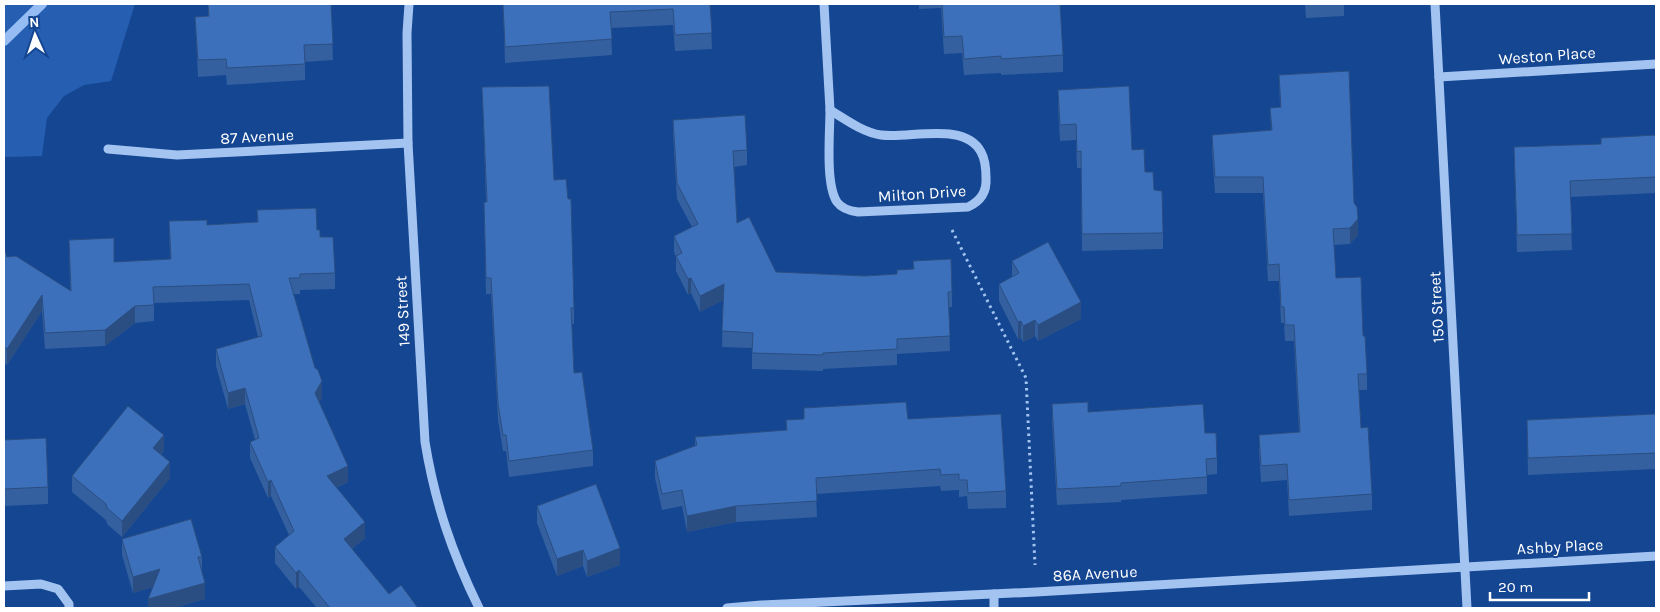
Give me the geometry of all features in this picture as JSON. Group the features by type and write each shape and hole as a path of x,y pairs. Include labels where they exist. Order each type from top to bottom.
{"street":[{"name":"149 Street","path":"409,4 406,33 408,144 425,442 431,476 446,529 457,562 479,608"},
{"name":"Milton Drive","path":"824,4 830,110 831,183 837,202 843,208 858,212 968,207 980,200 983,195 986,181 984,159 971,140 956,135 891,136 876,134 864,130 830,110"},
{"name":"150 Street","path":"1435,4 1467,608"},
{"name":"Weston Place","path":"1439,77 1656,64"},
{"name":"87 Avenue","path":"108,149 177,155 408,144"},
{"name":"Ashby Place","path":"1465,567 1656,556"},
{"name":"86A Avenue","path":"727,608 1465,567"},
{"path":"4,586 41,584 58,589 69,604 69,608"},
{"path":"994,594 994,608"}],"path":[{"path":"952,229 1026,378 1035,564"}],"shaded area":[{"path":"4,4 135,4 111,81 84,85 64,96 47,118 42,156 4,157"}],"building":[{"path":"208,4 331,4 333,44 304,45 305,64 227,68 226,59 198,60 195,17 209,16"},
{"path":"503,4 710,4 712,33 675,35 673,9 610,12 612,39 505,47"},
{"path":"942,4 1060,4 1063,55 1001,59 1001,56 964,59 962,36 944,37"},
{"path":"1349,71 1354,203 1357,207 1358,219 1350,228 1333,229 1336,278 1361,277 1363,336 1365,336 1367,374 1358,374 1361,428 1368,427 1372,494 1289,500 1287,464 1261,466 1259,435 1300,432 1294,325 1285,325 1284,307 1281,307 1279,264 1268,265 1263,177 1215,177 1212,135 1272,130 1270,108 1281,107 1279,75"},
{"path":"549,86 554,180 566,179 568,199 571,199 574,308 571,308 574,373 582,372 593,450 509,461 506,435 503,435 498,404 491,278 486,278 484,202 487,202 482,87"},
{"path":"1129,86 1132,150 1144,149 1145,172 1153,172 1154,190 1162,191 1163,233 1082,234 1081,151 1077,152 1076,124 1060,125 1058,90"},
{"path":"745,115 747,150 733,151 737,223 749,217 776,272 865,276 897,274 897,270 914,269 913,261 951,259 952,292 948,292 950,336 897,339 897,349 823,353 823,355 752,353 753,333 722,331 724,284 700,296 691,278 688,279 676,256 682,253 674,236 698,224 677,183 673,120"},
{"path":"1656,135 1656,177 1570,181 1572,234 1517,235 1514,147 1601,144 1601,138"},
{"path":"316,208 317,230 320,230 320,237 333,237 335,273 300,274 300,278 289,278 315,368 318,370 322,381 315,393 348,466 327,476 365,522 344,539 389,594 401,585 418,608 330,608 299,570 296,573 275,547 294,531 271,480 268,482 250,442 259,438 245,388 228,393 216,349 262,336 249,284 153,287 154,305 135,306 105,330 45,333 42,295 7,349 4,347 4,247 7,257 16,256 71,291 69,240 114,238 114,262 171,259 169,221 207,220 207,225 258,222 257,210"},
{"path":"1048,242 1081,302 1038,325 1035,320 1023,326 1021,321 1018,322 999,284 1019,273 1012,261"},
{"path":"906,402 908,419 1001,414 1006,491 968,493 967,480 959,480 959,474 941,475 940,469 816,478 817,501 736,506 687,516 682,490 662,494 655,461 697,445 695,437 787,430 786,420 804,419 804,408"},
{"path":"1088,402 1088,412 1203,404 1205,433 1216,433 1217,458 1206,459 1207,477 1121,483 1121,486 1057,489 1052,404"},
{"path":"128,406 164,435 153,448 170,462 122,521 107,508 106,504 72,476"},
{"path":"1656,414 1656,453 1528,458 1527,420"},
{"path":"46,438 48,487 4,489 4,440"},
{"path":"596,484 620,548 587,561 583,550 557,559 537,506"},
{"path":"191,519 202,557 198,557 205,583 148,599 160,569 133,577 122,539"}],"waterway":[{"path":"4,41 42,4"}]}
